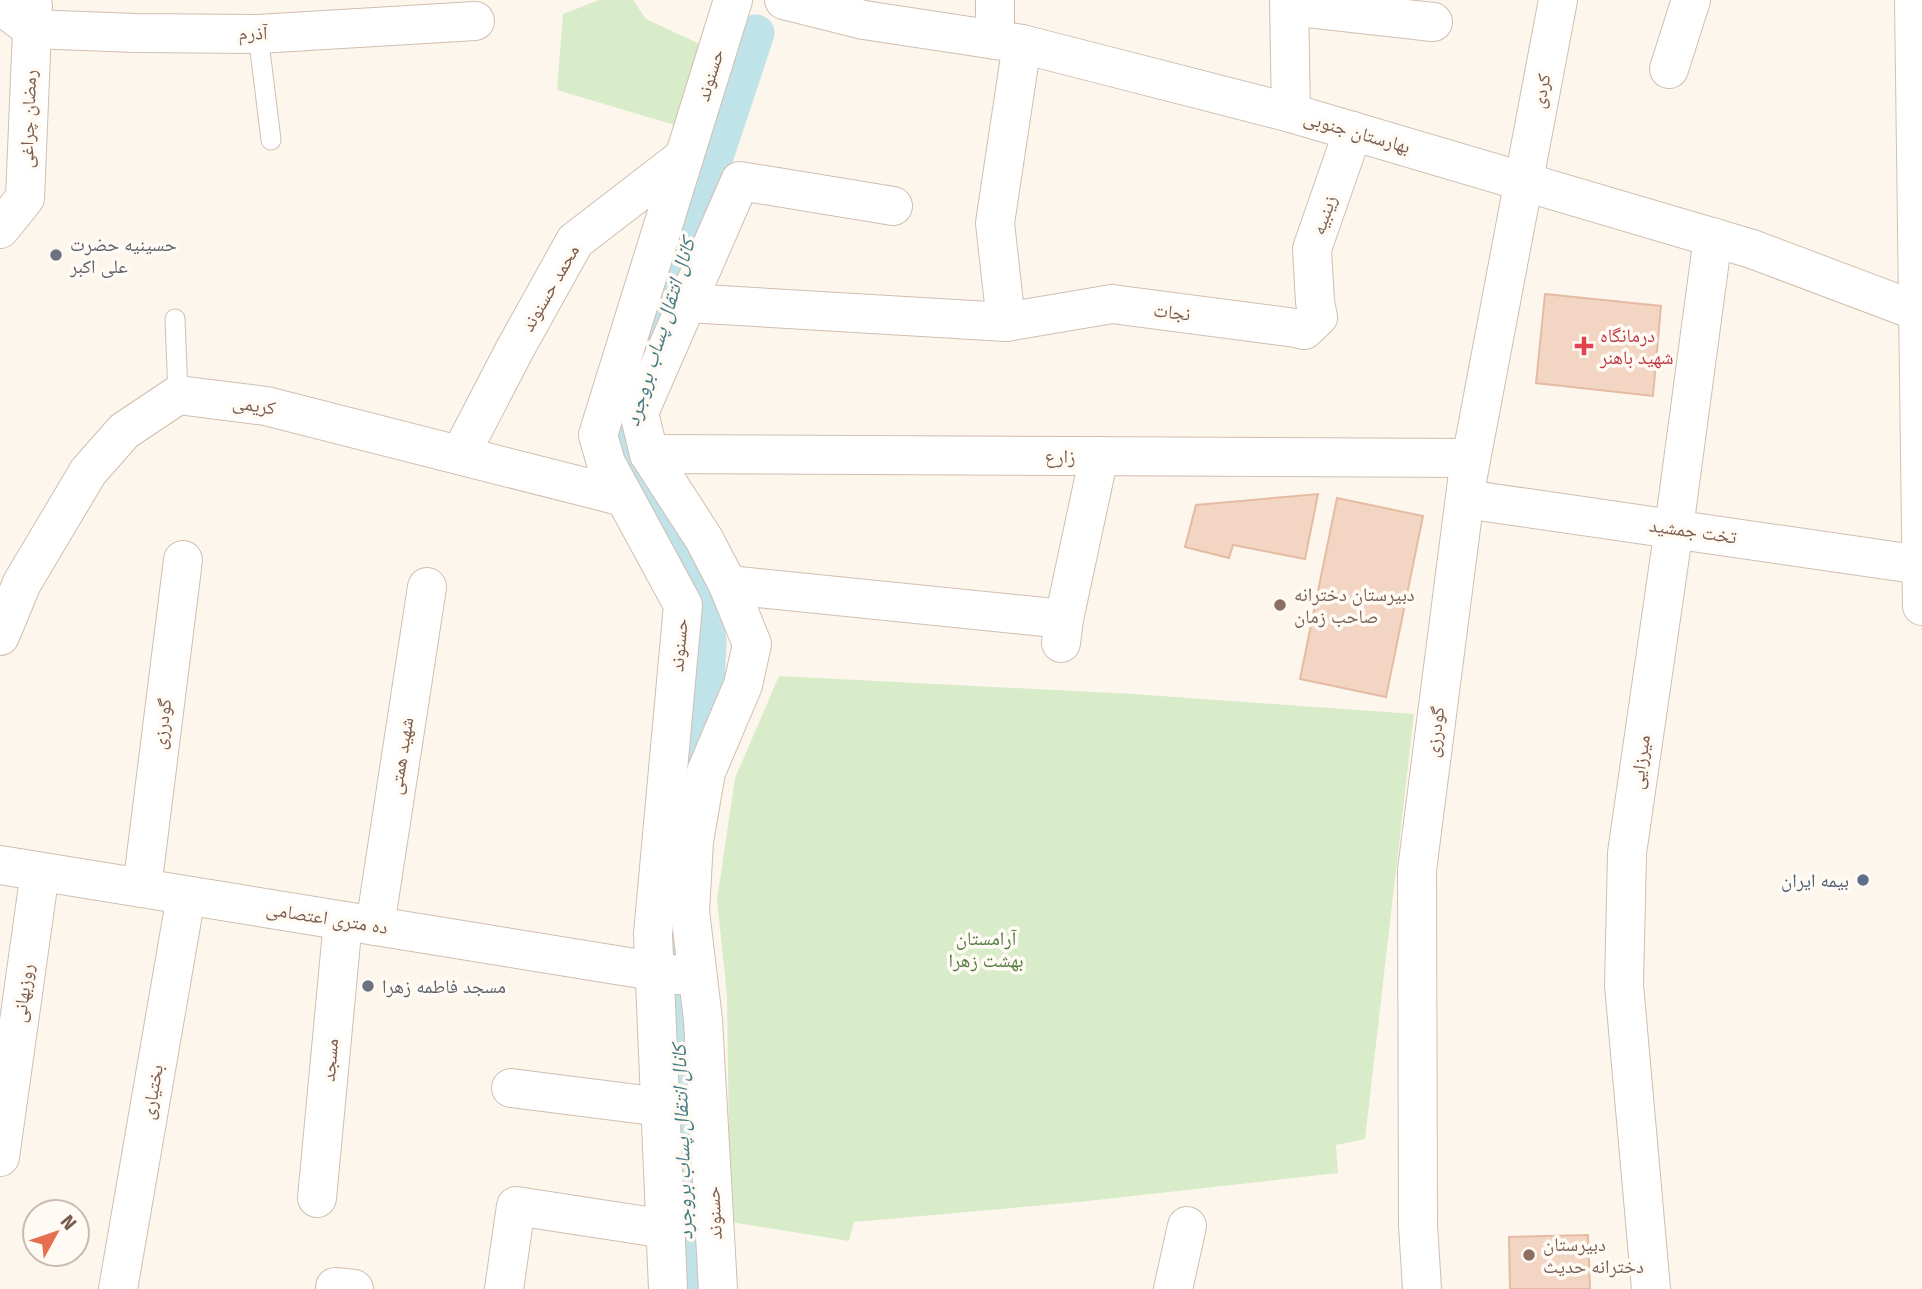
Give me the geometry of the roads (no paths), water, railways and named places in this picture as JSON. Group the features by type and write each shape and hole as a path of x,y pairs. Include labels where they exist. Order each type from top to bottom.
{"street":[{"name":"حسنوند","path":"668,1289 653,934 683,605 606,463 597,435 733,0"},
{"name":"بهارستان جنوبی","path":"784,0 864,20 1008,42 1291,113 1752,248 1920,312"},
{"path":"995,0 1008,42 995,223 1006,322"},
{"name":"کردی","path":"1524,182 1558,0"},
{"path":"1669,69 1691,0"},
{"path":"1914,0 1922,606"},
{"path":"1291,113 1289,3 1433,22"},
{"path":"0,5 32,15"},
{"name":"آذرم","path":"32,15 135,33 258,34 475,21"},
{"name":"رمضان چراغی","path":"0,229 24,198 32,15"},
{"name":"زینبیه","path":"1315,302 1312,249 1353,131"},
{"name":"محمد حسنوند","path":"460,455 575,241 684,157"},
{"name":"حسنوند","path":"718,1289 703,1020 690,911 694,841 706,772 743,685 752,644 728,585 704,539 649,453 639,413 740,181 893,206"},
{"name":"گودرزی","path":"1422,1289 1418,1225 1417,870 1471,458 1524,182"},
{"name":"میرزایی","path":"1651,1289 1624,985 1627,853 1713,237"},
{"name":"نجات","path":"687,303 1006,322 1112,304 1304,330 1318,317 1315,302"},
{"path":"0,636 10,583 88,472 124,431 178,395"},
{"name":"کریمی","path":"178,395 266,406 624,497"},
{"name":"زارع","path":"649,453 1471,458"},
{"path":"728,585 1063,631 1099,456"},
{"name":"تخت جمشید","path":"1465,499 1921,565"},
{"name":"گودرزی","path":"142,888 183,560"},
{"name":"شهید همتی","path":"359,923 427,587"},
{"name":"ده متری اعتصامی","path":"0,865 697,977"},
{"name":"روزبهانی","path":"0,1157 40,872"},
{"name":"بختیاری","path":"118,1289 186,896"},
{"name":"مسجد","path":"317,1198 359,923"},
{"path":"511,1088 661,1107"},
{"path":"504,1289 516,1206 666,1229"},
{"path":"1173,1289 1187,1226"},
{"path":"335,1289 335,1286 354,1289"}],"lane":[{"path":"258,34 271,140"},
{"path":"175,319 178,395"}],"waterway":[{"name":"کانال انتقال پساب بروجرد","path":"654,341 756,33"},
{"name":"کانال انتقال پساب بروجرد","path":"629,441 633,460 704,597 708,643 705,709 693,763 690,793"},
{"name":"کانال انتقال پساب بروجرد","path":"672,957 679,889"},
{"name":"کانال انتقال پساب بروجرد","path":"676,994 688,1289"}],"place":[{"name":"حسینیه حضرت علی اکبر","path":"56,255"},
{"name":"درمانگاه شهید باهنر","path":"1584,346"},
{"name":"دبیرستان دخترانه صاحب زمان","path":"1280,605"},
{"name":"بیمه ایران","path":"1863,880"},
{"name":"مسجد فاطمه زهرا","path":"368,986"},
{"name":"دبیرستان دخترانه حدیث","path":"1529,1255"}],"park label":[{"name":"آرامستان بهشت زهرا","path":"986,949"}]}
